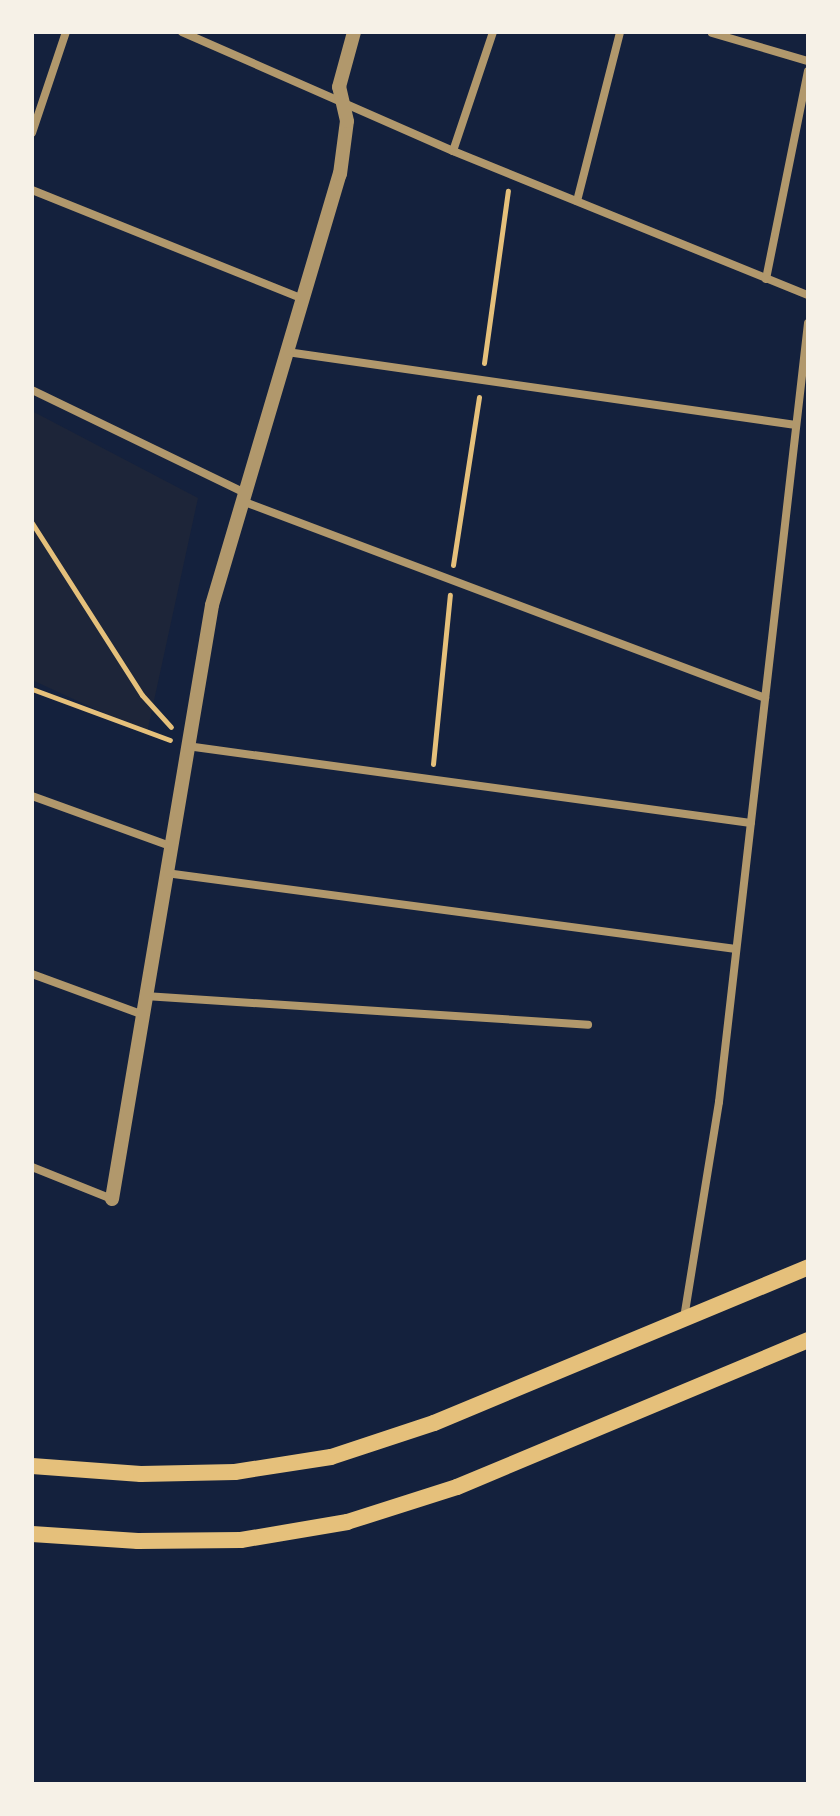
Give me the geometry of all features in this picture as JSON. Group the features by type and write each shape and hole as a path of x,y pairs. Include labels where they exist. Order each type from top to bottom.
{"main road":[{"path":"32,1466 141,1474 235,1472 331,1457 434,1423 808,1267"},
{"path":"32,1534 138,1541 241,1540 347,1522 457,1487 808,1340"}],"street":[{"path":"32,133 66,32"},
{"path":"182,32 453,151 808,295"},
{"path":"32,1167 112,1199 212,605 348,143 339,87 354,32"},
{"path":"453,151 493,32"},
{"path":"577,201 620,32"},
{"path":"712,33 808,61"},
{"path":"766,279 808,71"},
{"path":"32,190 303,299"},
{"path":"684,1319 719,1102 808,323"},
{"path":"287,352 796,425"},
{"path":"32,390 244,497 451,580 765,698"},
{"path":"187,746 751,823"},
{"path":"32,796 170,846"},
{"path":"165,873 736,949"},
{"path":"32,974 141,1014"},
{"path":"144,996 588,1025"}],"path":[{"path":"431,780 451,580 510,174"},
{"path":"32,523 142,695 187,746"},
{"path":"32,689 187,746"}],"shaded area":[{"path":"32,411 198,498 147,733 32,680"}]}
